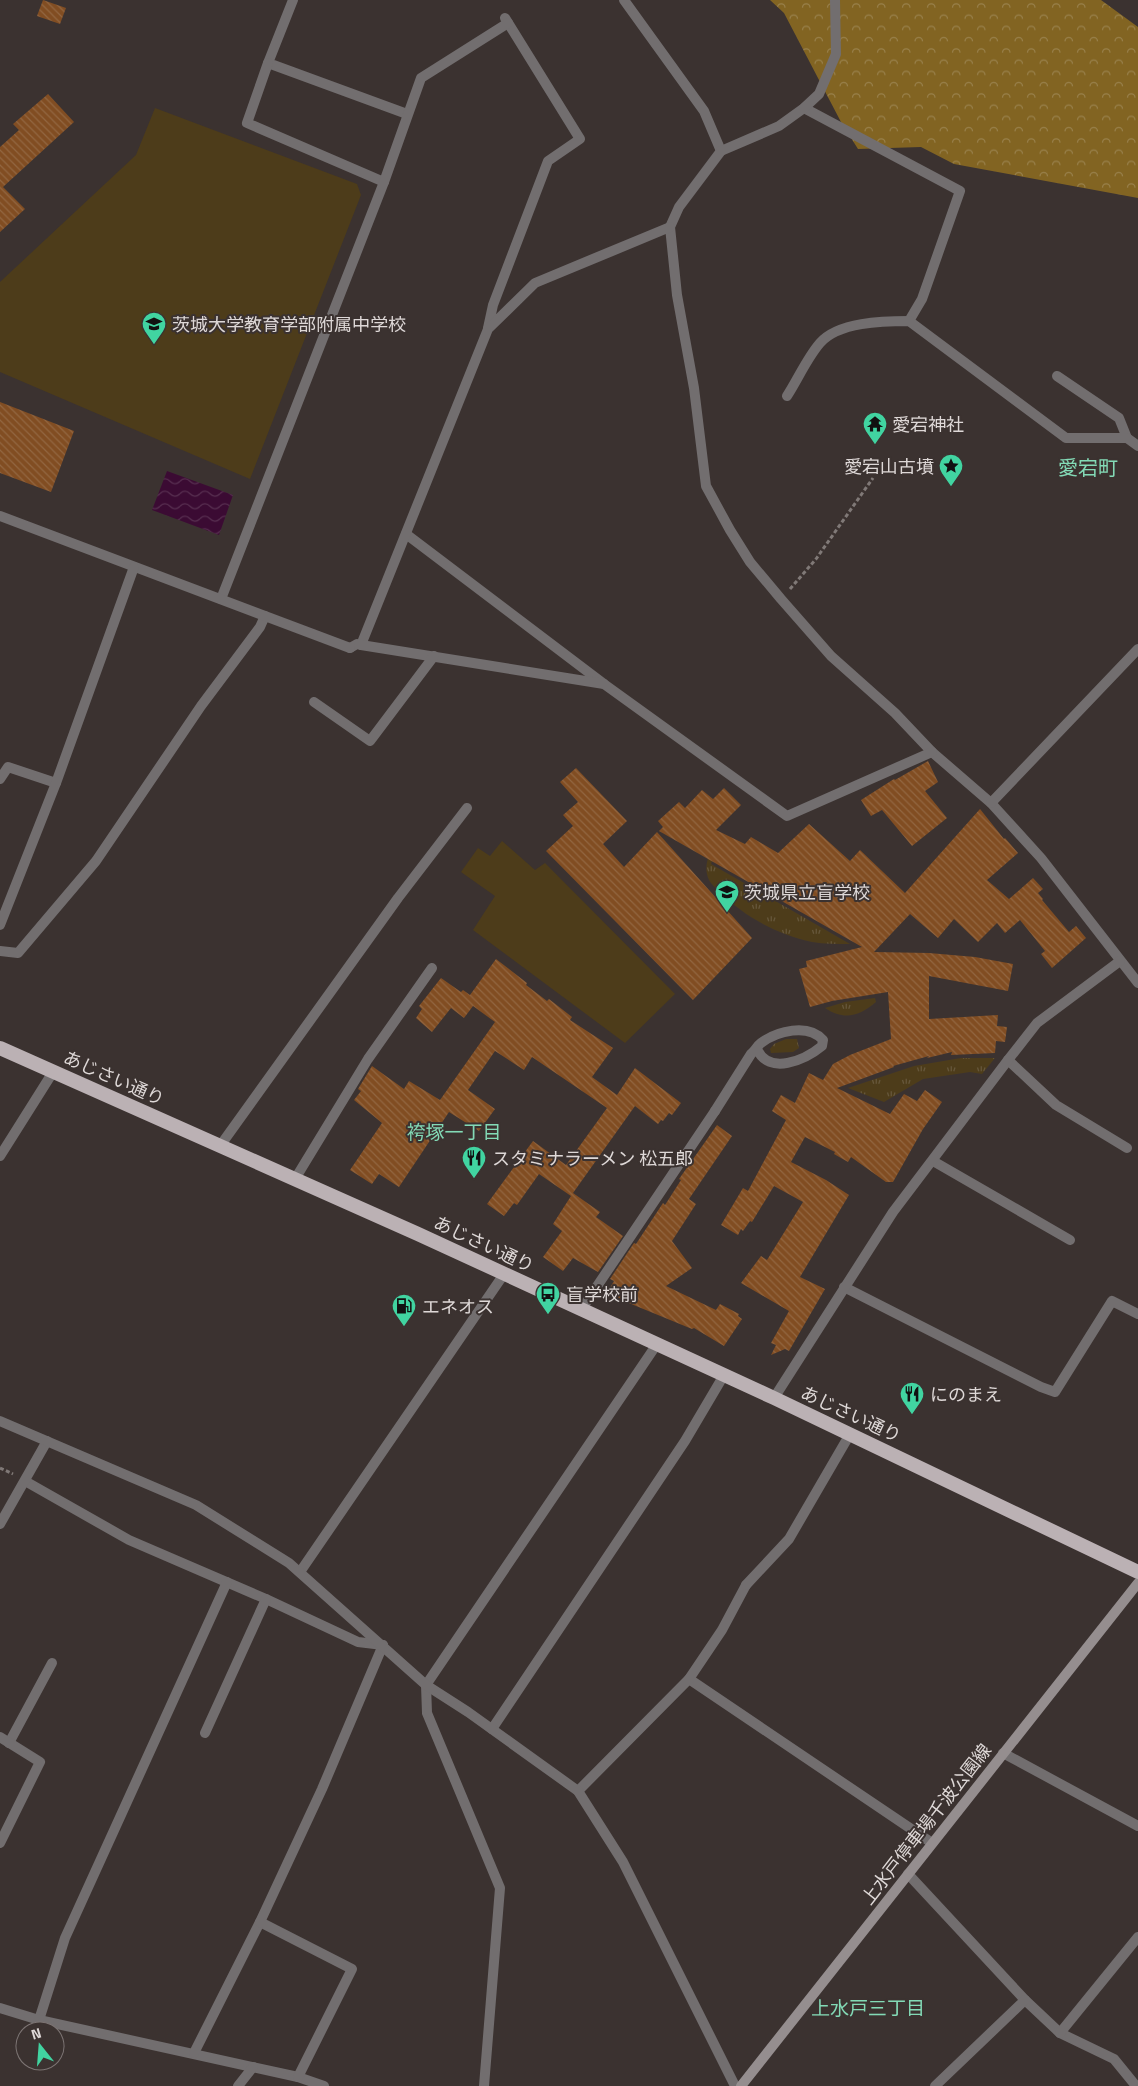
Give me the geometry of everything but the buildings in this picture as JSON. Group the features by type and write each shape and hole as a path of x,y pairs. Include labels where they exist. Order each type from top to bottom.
{"highway":[{"name":"あじさい通り","path":"0,1048 295,1179 657,1344 1138,1572"}],"main road":[{"name":"上水戸停車場千波公園線","path":"740,2086 1138,1583"}],"street":[{"path":"292,0 247,123 384,182"},
{"path":"624,0 704,112 721,152"},
{"path":"835,0 836,54 819,94 804,108 779,126 721,152 679,207 670,227 677,295 694,388 706,486 750,562 781,599 831,656 895,713 932,752 991,803 1041,858 1138,983"},
{"path":"220,599 384,182 421,78 506,20 580,139 548,161 493,305 488,329 361,645"},
{"path":"268,63 407,114"},
{"path":"804,108 960,191 922,300 909,321"},
{"path":"488,329 535,283 670,227"},
{"path":"787,396 820,343 835,331 879,322 909,321 1066,438 1126,438 1138,446"},
{"path":"1057,376 1119,418 1126,438"},
{"path":"0,516 350,648 357,644 604,684"},
{"path":"406,534 604,684 786,816 932,752"},
{"path":"0,925 56,783 134,567"},
{"path":"0,951 18,953 96,861 201,706 260,627 265,616"},
{"path":"991,803 1138,648"},
{"path":"314,702 370,741 434,656"},
{"path":"0,779 8,767 56,783"},
{"path":"220,1146 398,898 467,808"},
{"path":"774,1398 894,1212 1008,1060 1038,1024 1120,960"},
{"path":"295,1179 368,1060 432,968"},
{"path":"581,1310 715,1111 750,1054 770,1037 786,1032 808,1030 818,1034 823,1040 822,1046 815,1052 788,1064 765,1061 760,1057 757,1049"},
{"path":"1008,1060 1056,1105 1127,1148"},
{"path":"0,1156 53,1072"},
{"path":"933,1161 1070,1240"},
{"path":"300,1572 504,1274"},
{"path":"844,1288 1041,1387 1055,1392 1112,1301 1138,1314"},
{"path":"484,2086 500,1888 427,1713 426,1685 657,1344"},
{"path":"492,1729 685,1441 724,1375"},
{"path":"0,1422 47,1440 196,1505 289,1563 426,1685 492,1729 578,1791 623,1862 734,2086"},
{"path":"578,1791 689,1679 722,1630 746,1585 789,1539 850,1434"},
{"path":"0,1524 47,1440"},
{"path":"25,1481 129,1540 266,1599 358,1642 383,1645"},
{"path":"39,2020 65,1938 226,1582"},
{"path":"205,1733 266,1599"},
{"path":"194,2053 260,1922 322,1789 383,1645"},
{"path":"0,1843 40,1762 5,1740 52,1663"},
{"path":"689,1679 932,1843"},
{"path":"1003,1753 1138,1826"},
{"path":"908,1874 1025,2000 1060,2032 1114,2059 1136,2086"},
{"path":"260,1922 352,1969 298,2077"},
{"path":"1060,2032 1138,1937"},
{"path":"935,2086 1025,2000"},
{"path":"0,2008 39,2020 298,2077 324,2086"},
{"path":"238,2086 253,2067"}],"path":[{"path":"781,599 816,559 873,478"}],"green space":[{"path":"770,0 1101,0 1138,27 1138,198 954,164 921,147 858,149 841,122 784,13"},
{"path":"155,108 357,184 361,195 250,479 0,372 0,282 136,155"},
{"path":"720,839 711,864 850,944 817,943 799,939 762,923 739,909 712,884 707,874 708,858"},
{"path":"502,841 535,870 545,863 675,994 625,1043 473,930 495,896 461,872 478,848 490,856"},
{"path":"875,998 876,1002 870,1007 852,1015 839,1015 825,1008 845,1002"},
{"path":"786,1039 797,1039 799,1048 793,1052 771,1053 770,1049 774,1044"},
{"path":"961,1058 995,1058 982,1074 970,1072 923,1079 884,1102 848,1088 914,1066"}],"water":[{"path":"167,471 233,495 219,535 152,510"}],"place":[{"name":"茨城大学教育学部附属中学校","path":"154,345"},
{"name":"愛宕神社","path":"875,445"},
{"name":"愛宕山古墳","path":"951,487"},
{"name":"茨城県立盲学校","path":"727,913"},
{"name":"スタミナラーメン 松五郎","path":"474,1179"},
{"name":"盲学校前","path":"548,1315"},
{"name":"エネオス","path":"404,1327"},
{"name":"にのまえ","path":"912,1415"}],"district":[{"name":"愛宕町","path":"1088,467"},
{"name":"袴塚一丁目","path":"454,1131"},
{"name":"上水戸三丁目","path":"868,2007"}]}
